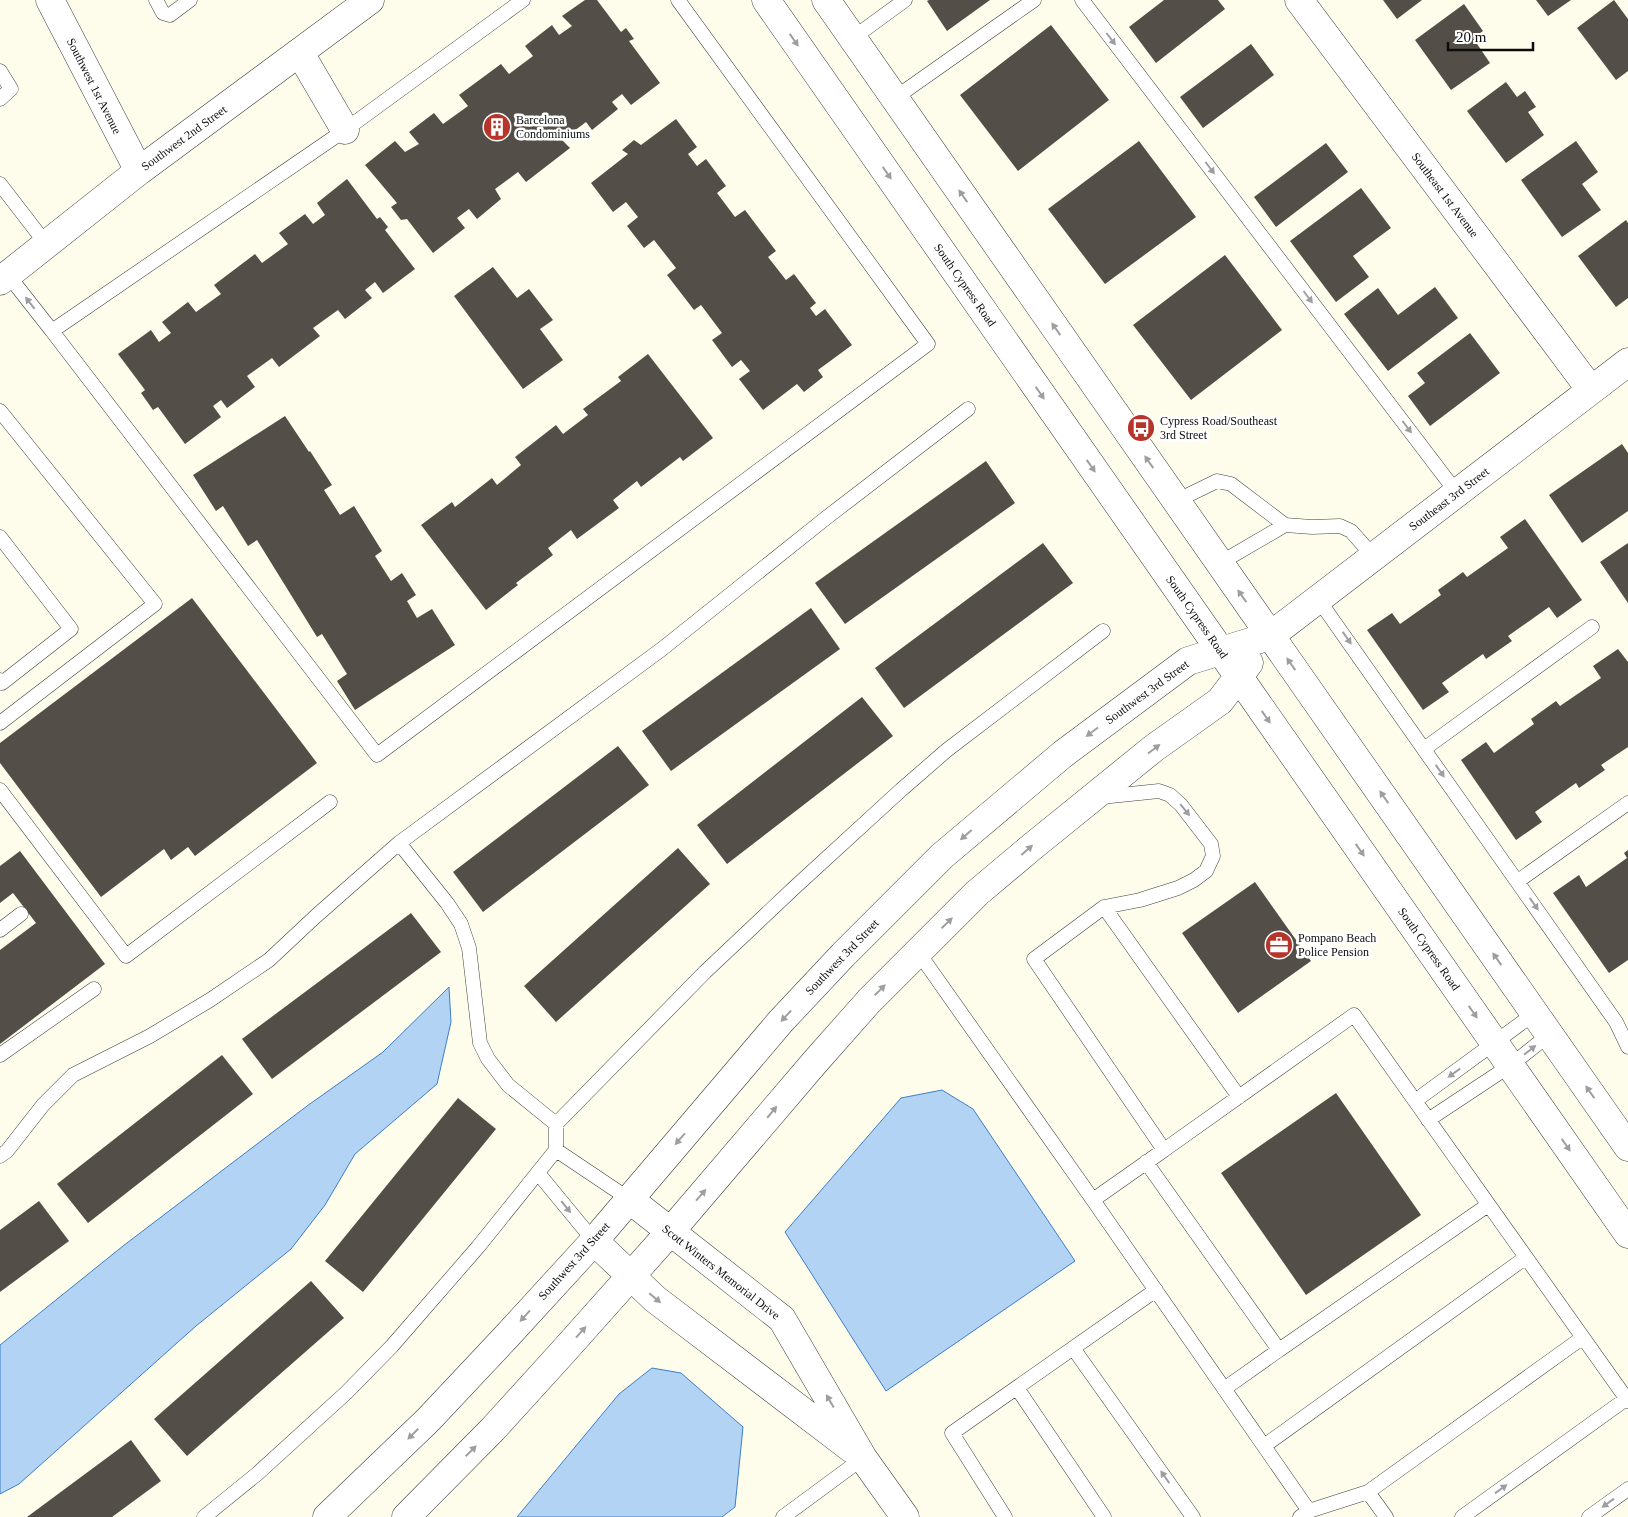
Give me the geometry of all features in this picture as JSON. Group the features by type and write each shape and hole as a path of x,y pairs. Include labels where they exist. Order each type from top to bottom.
{"street":[{"name":"Southwest 1st Avenue","path":"50,0 139,171"},
{"name":"Southwest 2nd Street","path":"4,278 139,171 370,0"},
{"name":"South Cypress Road","path":"766,0 1628,1234"},
{"path":"826,0 1270,636 1627,1142"},
{"name":"Southeast 1st Avenue","path":"1299,0 1591,390"},
{"path":"300,53 345,130"},
{"name":"Southeast 3rd Street","path":"1270,636 1628,362"},
{"path":"406,1517 493,1429 630,1277 814,1062 869,1001 977,893 1154,748 1220,701 1270,636"},
{"name":"Southwest 3rd Street","path":"327,1517 428,1420 507,1336 594,1241 781,1021 843,955 942,856 1063,754 1188,662 1220,650 1270,636"},
{"name":"Scott Winters Memorial Drive","path":"629,1199 782,1319 863,1458 905,1517"},
{"name":"Scott Winters Memorial Drive","path":"594,1241 655,1299 863,1458"}],"lane":[{"path":"156,0 163,13 170,15 190,0"},
{"path":"52,331 345,130 523,0"},
{"path":"4,278 52,331 377,755 928,344 678,0"},
{"path":"853,38 905,0"},
{"path":"895,98 1034,0"},
{"path":"1082,0 1457,493"},
{"path":"0,71 11,89 0,99"},
{"path":"0,184 47,245"},
{"path":"0,1156 7,1151 42,1105 73,1076 210,1000 269,960 399,843 662,649 826,518 968,409"},
{"path":"0,411 154,604 0,722"},
{"path":"1176,501 1217,481 1231,484 1285,525 1312,527 1340,526 1351,531 1374,557"},
{"path":"1220,563 1285,525"},
{"path":"0,537 71,629 2,682 0,680"},
{"path":"1318,599 1334,619 1616,1022 1628,1047"},
{"path":"1424,749 1592,627"},
{"path":"204,1517 257,1474 346,1393 392,1346 478,1247 556,1150 556,1124 705,972 894,796 947,750 1103,631"},
{"path":"1092,798 1159,791 1170,795 1181,805 1211,844 1213,856 1206,871 1194,880 1178,888 1140,900 1104,907 1034,960 1164,1150"},
{"path":"2,798 126,956 330,802"},
{"path":"1518,881 1628,803"},
{"path":"399,843 461,924 469,948 480,1043 488,1059 508,1085 556,1124"},
{"path":"1104,907 1239,1097"},
{"path":"0,930 21,914"},
{"path":"918,952 1264,1446 1304,1514 1368,1492 1582,1338"},
{"path":"0,1055 94,989"},
{"path":"1093,1200 1354,1016 1627,1400 1462,1517"},
{"path":"1414,1101 1495,1043 1543,1024"},
{"path":"1428,1120 1511,1065 1543,1024"},
{"path":"556,1150 629,1199"},
{"path":"1146,1162 1279,1350"},
{"path":"538,1173 594,1241"},
{"path":"1224,1389 1488,1205"},
{"path":"1264,1446 1525,1258"},
{"path":"1005,1517 952,1433 1156,1290"},
{"path":"1073,1348 1193,1517"},
{"path":"1017,1388 1104,1517"},
{"path":"783,1517 863,1458"},
{"path":"1589,1517 1628,1489"},
{"path":"1368,1492 1386,1517"}],"water":[{"path":"449,987 451,1022 437,1084 355,1154 325,1205 291,1249 196,1326 19,1484 0,1494 0,1345 123,1246 307,1106 383,1052"},
{"path":"942,1090 973,1109 1075,1261 886,1391 785,1232 901,1098"},
{"path":"652,1368 681,1373 743,1427 735,1507 722,1517 517,1517 619,1394"}],"building":[{"name":"Barcelona Condominiums","path":"585,0 597,0 621,32 626,28 634,39 629,41 660,83 631,105 622,94 612,102 618,109 592,130 586,122 562,140 570,148 526,182 518,172 495,189 501,199 477,219 469,209 457,218 465,228 433,253 407,219 401,220 391,207 397,203 365,165 395,141 405,152 419,144 409,132 434,113 443,124 468,106 459,95 501,64 509,74 533,56 525,46 552,25 559,35 572,26 562,16"},
{"path":"990,0 947,31 927,1"},
{"path":"1164,0 1218,0 1225,9 1156,63 1129,27"},
{"path":"1383,0 1422,0 1397,19"},
{"path":"1536,0 1571,0 1548,16"},
{"path":"1614,0 1628,19 1628,71 1616,80 1577,28"},
{"path":"1464,4 1483,31 1473,38 1490,63 1451,90 1415,40"},
{"path":"1051,25 1109,100 1018,171 960,95"},
{"path":"1251,44 1274,75 1203,128 1180,97"},
{"path":"1506,82 1517,97 1525,91 1536,107 1528,112 1544,135 1506,163 1467,111"},
{"path":"676,119 697,147 688,154 697,166 706,159 726,186 717,193 735,217 745,210 776,251 768,257 786,280 794,274 816,303 810,308 816,316 825,309 852,345 818,370 823,377 804,392 797,384 763,410 739,379 750,371 741,360 732,367 712,340 722,333 701,305 694,310 667,275 676,268 654,240 644,248 627,226 638,217 626,202 613,212 591,183 628,154 622,150 634,140 641,145"},
{"path":"1139,141 1196,217 1105,284 1048,209"},
{"path":"1576,141 1598,172 1582,184 1601,210 1562,237 1521,180"},
{"path":"1326,143 1348,172 1276,227 1254,197"},
{"path":"347,179 377,219 380,217 388,227 385,230 415,269 383,293 375,282 365,290 372,298 345,319 338,310 313,328 320,336 279,367 272,358 247,376 255,387 227,408 221,400 213,406 221,417 185,444 158,407 153,410 141,393 145,390 118,354 151,330 159,342 171,333 162,322 188,302 196,312 221,294 214,285 255,254 262,263 288,244 279,233 305,214 313,224 325,215 317,203"},
{"path":"1361,188 1391,228 1353,256 1369,277 1336,302 1290,241"},
{"path":"1626,220 1628,223 1628,298 1616,307 1578,256"},
{"path":"1225,255 1282,330 1191,400 1133,325"},
{"path":"493,267 517,298 529,289 553,320 540,329 563,360 523,389 454,296"},
{"path":"1435,287 1458,318 1388,371 1344,314 1378,288 1398,315"},
{"path":"1470,333 1500,373 1430,426 1408,396 1425,383 1417,373"},
{"path":"648,354 713,438 683,461 680,457 641,487 637,481 613,500 619,508 577,539 571,530 548,548 553,555 516,583 518,585 486,610 421,525 452,502 455,507 492,478 497,485 521,465 515,457 556,425 563,434 588,415 583,409 621,381 618,377"},
{"path":"285,416 332,485 324,490 340,515 354,506 382,551 375,556 391,581 402,573 416,595 407,601 417,618 432,609 455,645 355,710 337,681 347,674 322,634 317,637 257,540 248,546 223,506 216,511 193,475"},
{"path":"1622,444 1628,453 1628,511 1582,543 1549,495"},
{"path":"986,461 1015,503 845,624 815,583"},
{"path":"1525,519 1582,600 1557,618 1549,607 1508,636 1512,641 1486,659 1483,654 1442,683 1449,692 1423,710 1367,630 1392,613 1400,624 1441,595 1438,590 1463,572 1467,577 1508,548 1500,537"},
{"path":"1043,543 1073,583 904,708 875,668"},
{"path":"1628,543 1628,603 1600,562"},
{"path":"192,598 317,763 195,856 188,847 171,860 164,849 101,897 0,763 0,743"},
{"path":"811,608 840,649 671,771 642,731"},
{"path":"1618,649 1628,662 1628,747 1601,765 1605,770 1579,788 1576,783 1535,812 1542,822 1516,840 1461,760 1486,742 1494,753 1534,724 1531,719 1556,701 1560,706 1601,678 1593,666"},
{"path":"862,697 893,736 727,864 697,825"},
{"path":"618,746 649,785 483,912 453,872"},
{"path":"678,848 710,884 556,1022 524,986"},
{"path":"1628,850 1628,960 1609,973 1553,893 1579,875 1586,887 1627,858 1624,853"},
{"path":"20,851 105,964 0,1044 0,950 36,923 13,893 0,903 0,866"},
{"path":"1255,882 1311,961 1238,1013 1182,933"},
{"path":"411,913 441,952 272,1079 242,1039"},
{"path":"222,1055 253,1094 88,1223 57,1184"},
{"path":"1336,1093 1421,1215 1306,1295 1221,1173"},
{"path":"458,1098 496,1129 363,1292 325,1261"},
{"path":"39,1201 69,1241 0,1292 0,1230"},
{"path":"311,1281 344,1318 187,1456 154,1419"},
{"path":"131,1440 161,1481 112,1517 27,1517"}],"place":[{"name":"Barcelona Condominiums","path":"497,127"},
{"name":"Cypress Road/Southeast 3rd Street","path":"1141,428"},
{"name":"Pompano Beach Police Pension","path":"1279,945"}]}
